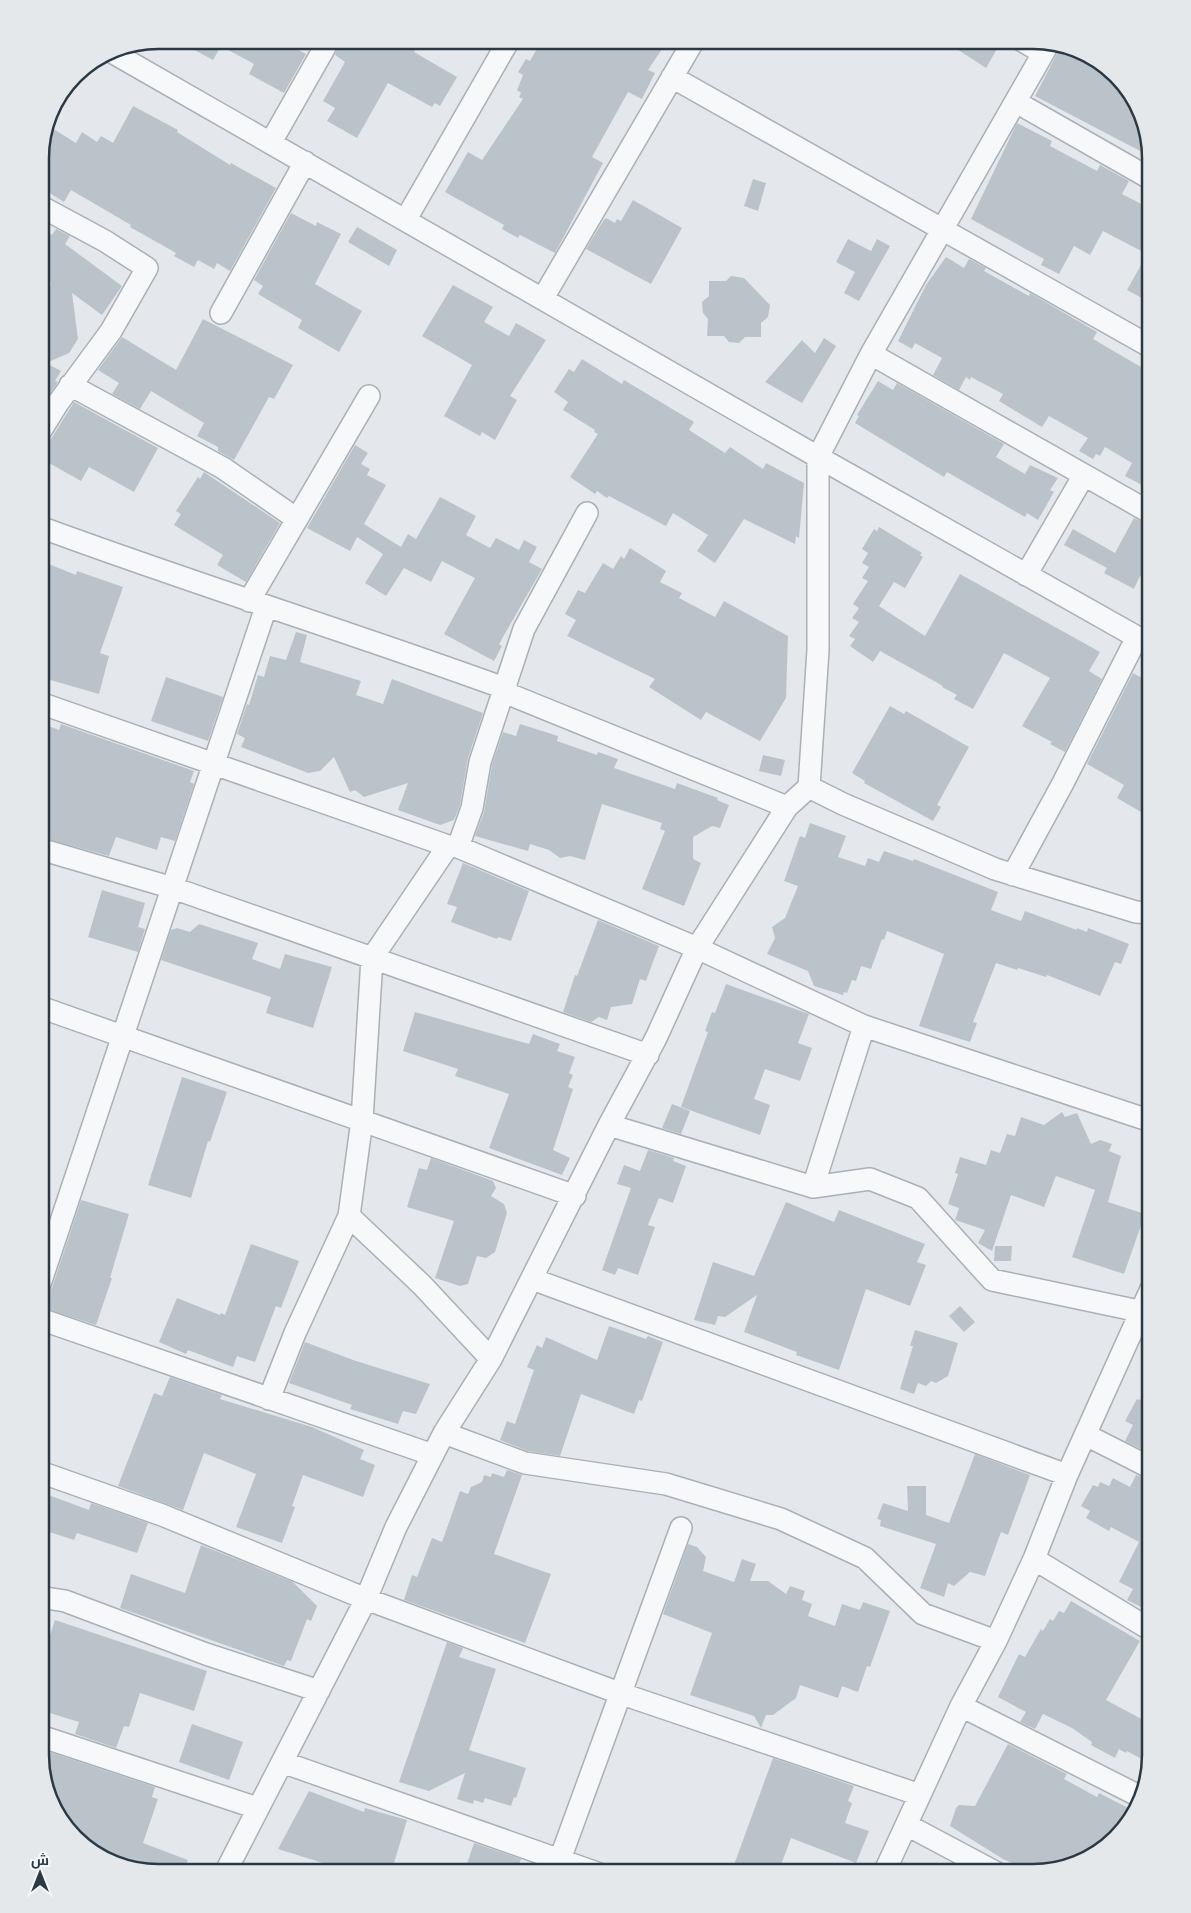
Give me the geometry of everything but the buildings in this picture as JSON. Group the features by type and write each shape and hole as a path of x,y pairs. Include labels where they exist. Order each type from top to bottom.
{"street":[{"path":"271,142 323,49"},
{"path":"406,219 504,49"},
{"path":"542,298 689,49"},
{"path":"230,1864 366,1599 396,1527 444,1433 491,1359 575,1196 609,1125 648,1055 697,948 787,807 809,787 818,650 818,457 872,354 1045,50"},
{"path":"119,56 818,457 1142,640"},
{"path":"672,77 944,228 1142,342"},
{"path":"1016,102 1142,174"},
{"path":"221,313 305,162"},
{"path":"49,211 105,241 147,268 111,331 70,385 49,418"},
{"path":"872,354 1142,508"},
{"path":"70,385 223,468 297,519"},
{"path":"49,1257 213,765 258,604 297,519 369,396"},
{"path":"1026,575 1084,475"},
{"path":"270,1399 295,1333 349,1216 362,1120 372,958 453,847 472,808 480,762 524,629 587,513"},
{"path":"49,530 504,688 511,695 787,807"},
{"path":"1012,875 1142,645"},
{"path":"49,706 213,765 453,847 697,948 864,1026 1142,1117"},
{"path":"809,787 852,808 1012,875 1142,912"},
{"path":"49,852 172,888 648,1055"},
{"path":"49,1010 575,1196"},
{"path":"813,1186 864,1026"},
{"path":"609,1125 813,1186 870,1179 918,1198 992,1280 1142,1313"},
{"path":"349,1216 422,1285 491,1359"},
{"path":"532,1279 1067,1475"},
{"path":"888,1864 961,1706 996,1641 1034,1559 1067,1475 1142,1320"},
{"path":"49,1322 433,1455"},
{"path":"444,1433 525,1463 666,1484 781,1519 865,1558 923,1614 996,1641"},
{"path":"1086,1435 1142,1463"},
{"path":"49,1475 162,1515 366,1599 622,1694 920,1795"},
{"path":"558,1864 622,1694 681,1528"},
{"path":"1034,1559 1142,1625"},
{"path":"49,1598 65,1601 206,1654 319,1691"},
{"path":"961,1706 1135,1794"},
{"path":"49,1739 258,1808"},
{"path":"282,1762 552,1864"},
{"path":"907,1825 980,1864"}]}
